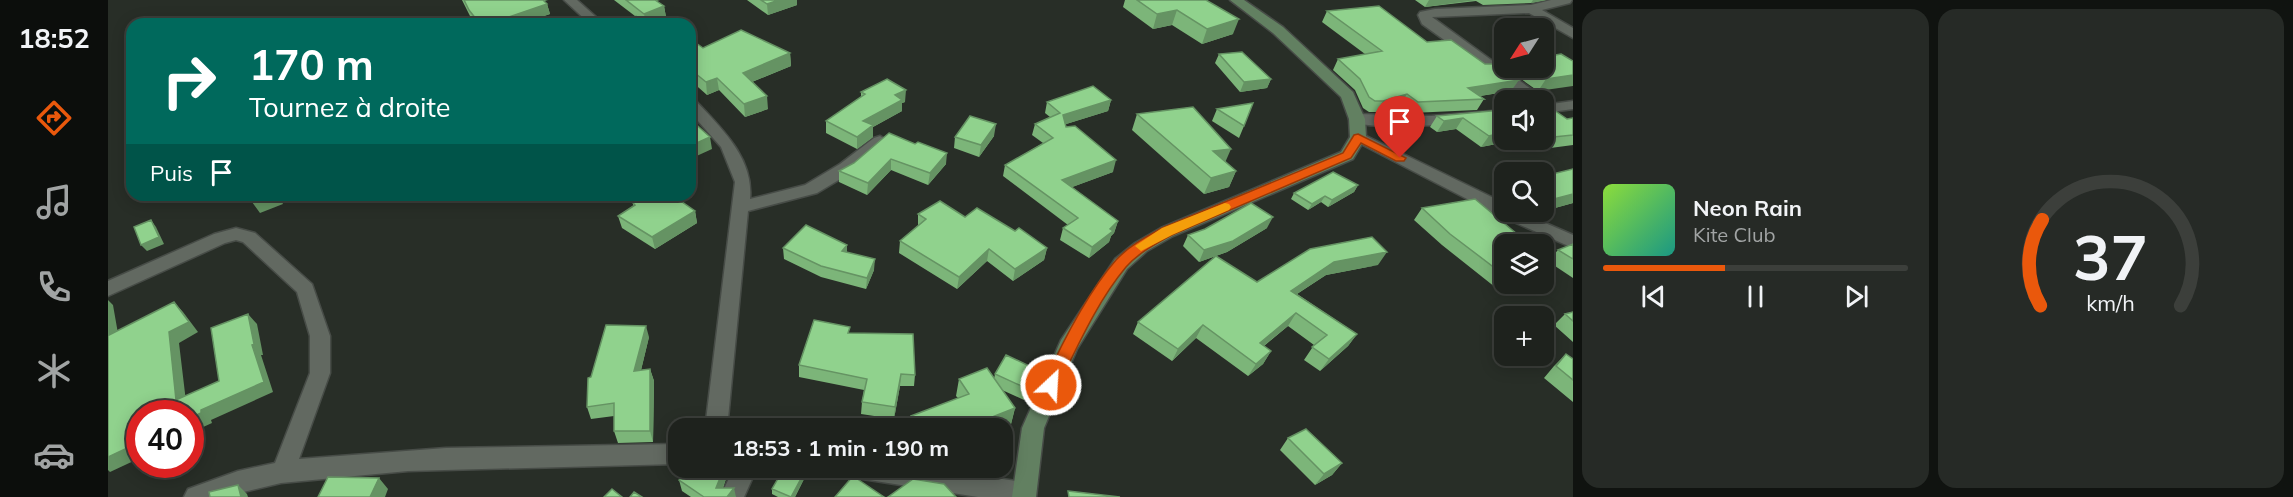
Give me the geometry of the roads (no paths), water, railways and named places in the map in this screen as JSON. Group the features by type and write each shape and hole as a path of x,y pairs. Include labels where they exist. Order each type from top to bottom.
{"street":[{"path":"918,478 1023,495 1033,428 1051,385 1068,346 1121,264 1140,247 1167,232 1347,155 1358,137 1357,119 1348,95 1278,30 1236,0"},
{"path":"1521,90 1427,21 1424,15 1531,9 1566,0"},
{"path":"575,1 592,18"},
{"path":"1531,9 1573,34"},
{"path":"1554,106 1573,105"},
{"path":"696,110 728,146 743,182 717,418"},
{"path":"1357,119 1403,123 1448,121 1494,115"},
{"path":"740,207 811,189 846,168 889,134"},
{"path":"1358,137 1494,205"},
{"path":"1529,222 1573,242"},
{"path":"108,289 220,238 236,234 249,237 305,289 320,336 320,373 284,470"},
{"path":"196,497 215,488 284,470 425,459 668,454"},
{"path":"732,497 741,478"}]}
